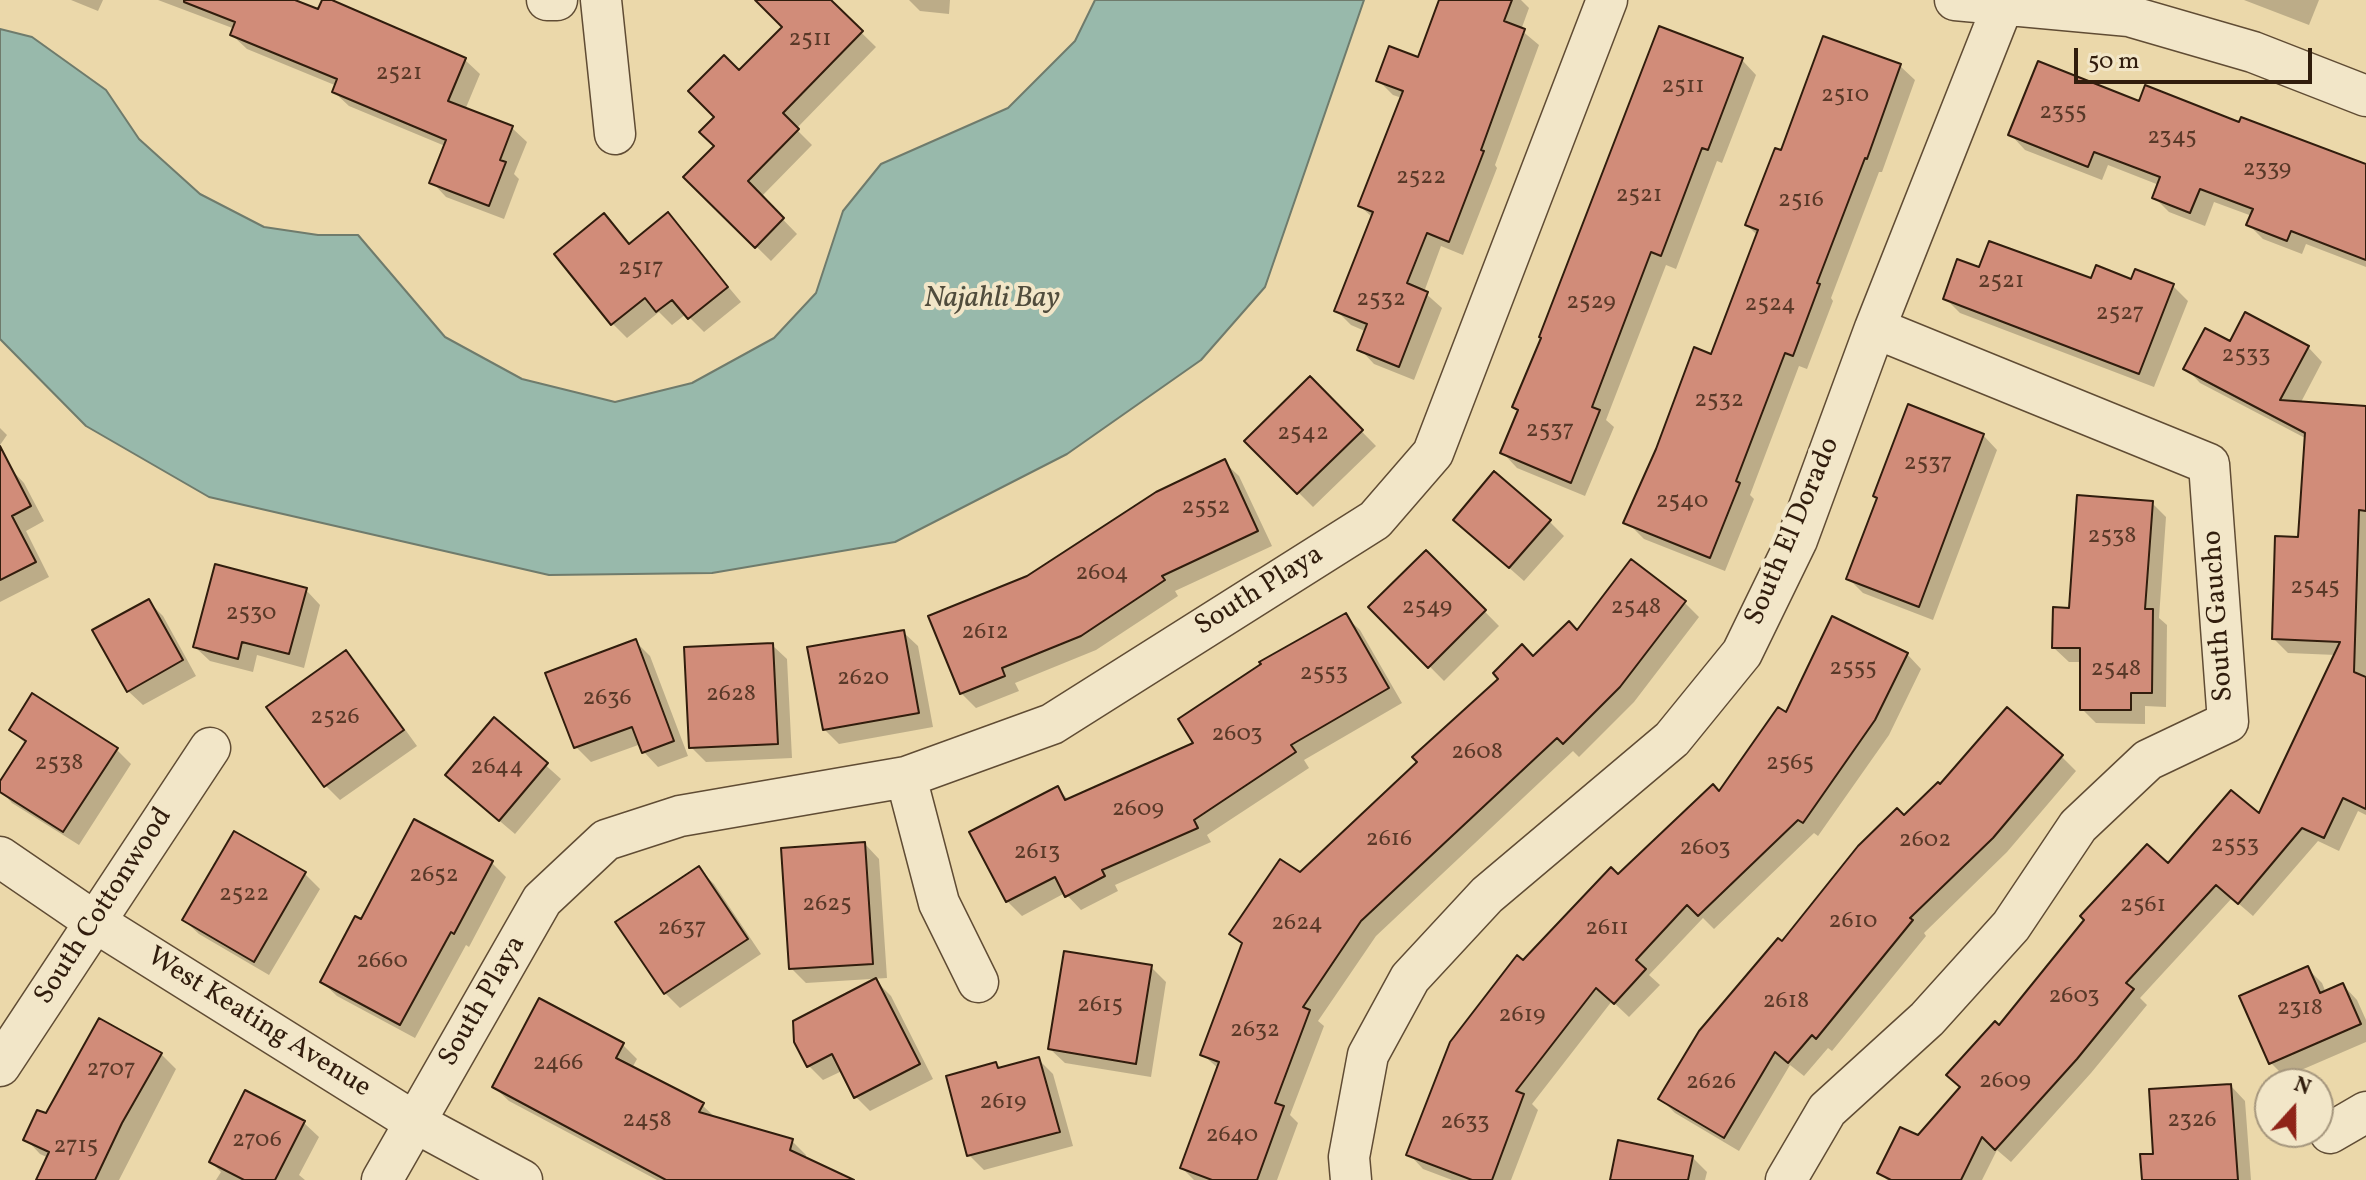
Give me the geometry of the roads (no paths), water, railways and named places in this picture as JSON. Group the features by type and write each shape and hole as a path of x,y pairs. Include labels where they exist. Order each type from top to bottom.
{"street":[{"path":"547,0 557,0"},
{"path":"601,0 615,134"},
{"name":"South Playa","path":"382,1180 542,900 601,825 680,816 906,777 1052,724 1375,520 1433,453 1607,0"},
{"path":"1955,0 2003,2 2129,16 2253,52 2366,96"},
{"name":"South El Dorado","path":"1351,1180 1349,1157 1368,1055 1410,978 1487,895 1672,739 1742,653 1797,540 1875,328 2003,2"},
{"name":"South Gaucho","path":"1786,1180 1827,1110 1927,1019 2011,926 2078,826 2148,760 2228,722 2209,464 1875,328"},
{"name":"South Cottonwood","path":"0,1066 210,748"},
{"path":"906,777 939,903 978,982"},
{"name":"West Keating Avenue","path":"0,857 95,922 416,1123 522,1180"},
{"path":"2334,1131 2366,1112"}],"water":[{"name":"Najahli Bay","path":"1095,0 1364,0 1265,287 1201,360 1067,454 895,542 712,573 549,575 209,497 86,426 0,339 0,29 32,37 106,90 139,139 200,194 264,227 318,235 358,235 445,337 522,379 615,402 692,383 774,338 816,293 843,211 881,164 1008,108 1075,41"}]}
